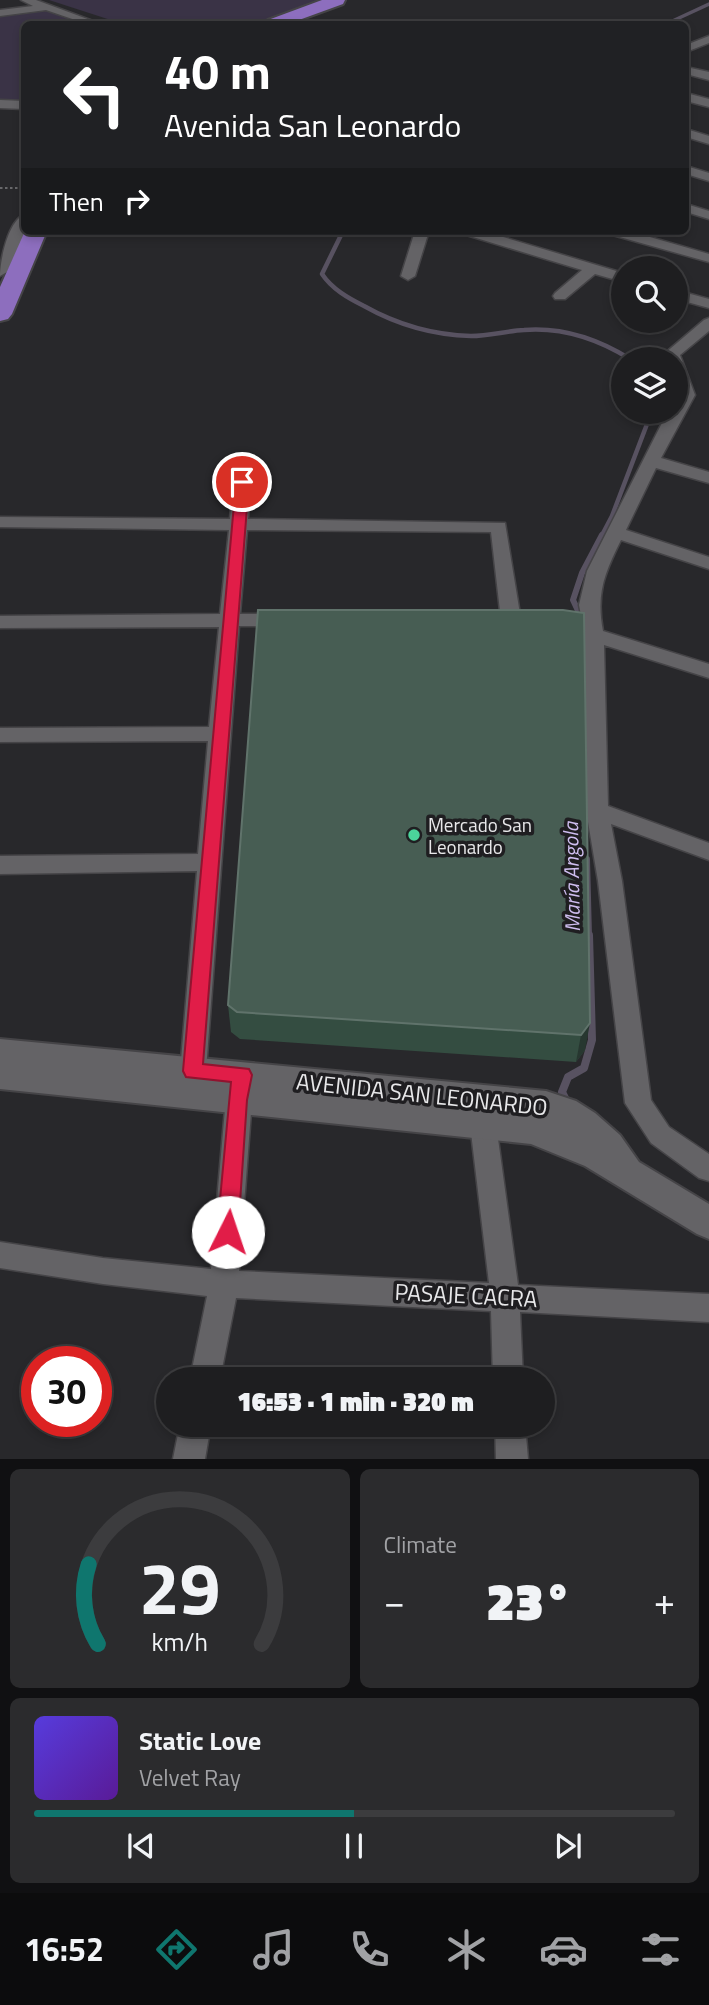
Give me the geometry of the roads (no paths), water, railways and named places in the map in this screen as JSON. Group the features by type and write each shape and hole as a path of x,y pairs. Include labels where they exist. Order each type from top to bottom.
{"highway":[{"path":"282,21 337,0"},
{"path":"0,313 3,285 34,235"}],"street":[{"path":"26,0 87,21"},
{"path":"0,13 48,8"},
{"path":"689,48 709,38"},
{"path":"689,48 709,51"},
{"path":"689,72 709,76"},
{"path":"689,98 709,103"},
{"path":"0,104 21,105"},
{"path":"689,125 709,130"},
{"path":"689,134 709,139"},
{"path":"689,171 709,177"},
{"path":"689,209 709,215"},
{"path":"3,285 21,228"},
{"path":"408,276 421,235"},
{"path":"481,235 611,274"},
{"path":"628,235 709,258"},
{"path":"560,296 593,269"},
{"path":"688,298 709,304"},
{"path":"680,347 709,323"},
{"path":"669,424 596,571 580,631 597,810 610,881 638,1103 660,1135 709,1169"},
{"path":"652,461 709,478"},
{"path":"192,1083 242,482"},
{"path":"0,522 499,527 511,621"},
{"path":"614,533 709,563"},
{"path":"0,622 310,620"},
{"path":"580,631 709,671"},
{"path":"0,735 219,734"},
{"path":"597,810 709,852"},
{"path":"0,865 210,862"},
{"name":"AVENIDA SAN LEONARDO","path":"0,1052 192,1083"},
{"name":"AVENIDA SAN LEONARDO","path":"0,1075 192,1083 485,1111 597,1155 702,1222"},
{"path":"207,1367 224,1284 240,1087"},
{"path":"485,1111 505,1297 508,1367"},
{"name":"PASAJE CACRA","path":"0,1255 103,1271 224,1284 709,1308"},
{"path":"189,1459 193,1437"},
{"path":"511,1437 512,1459"}],"waterway":[{"name":"María Angola","path":"672,21 709,4"},
{"name":"María Angola","path":"341,235 322,274 346,296 389,318 429,331 457,335 478,336 552,330 592,340 611,349"},
{"name":"María Angola","path":"601,537 612,516 647,424"},
{"name":"María Angola","path":"581,617 573,600 582,573 602,535"},
{"name":"María Angola","path":"587,859 589,936"},
{"name":"María Angola","path":"568,1104 562,1092 568,1077 584,1068 592,1040 589,935"}],"place":[{"name":"Mercado San Leonardo","path":"414,835"}]}
